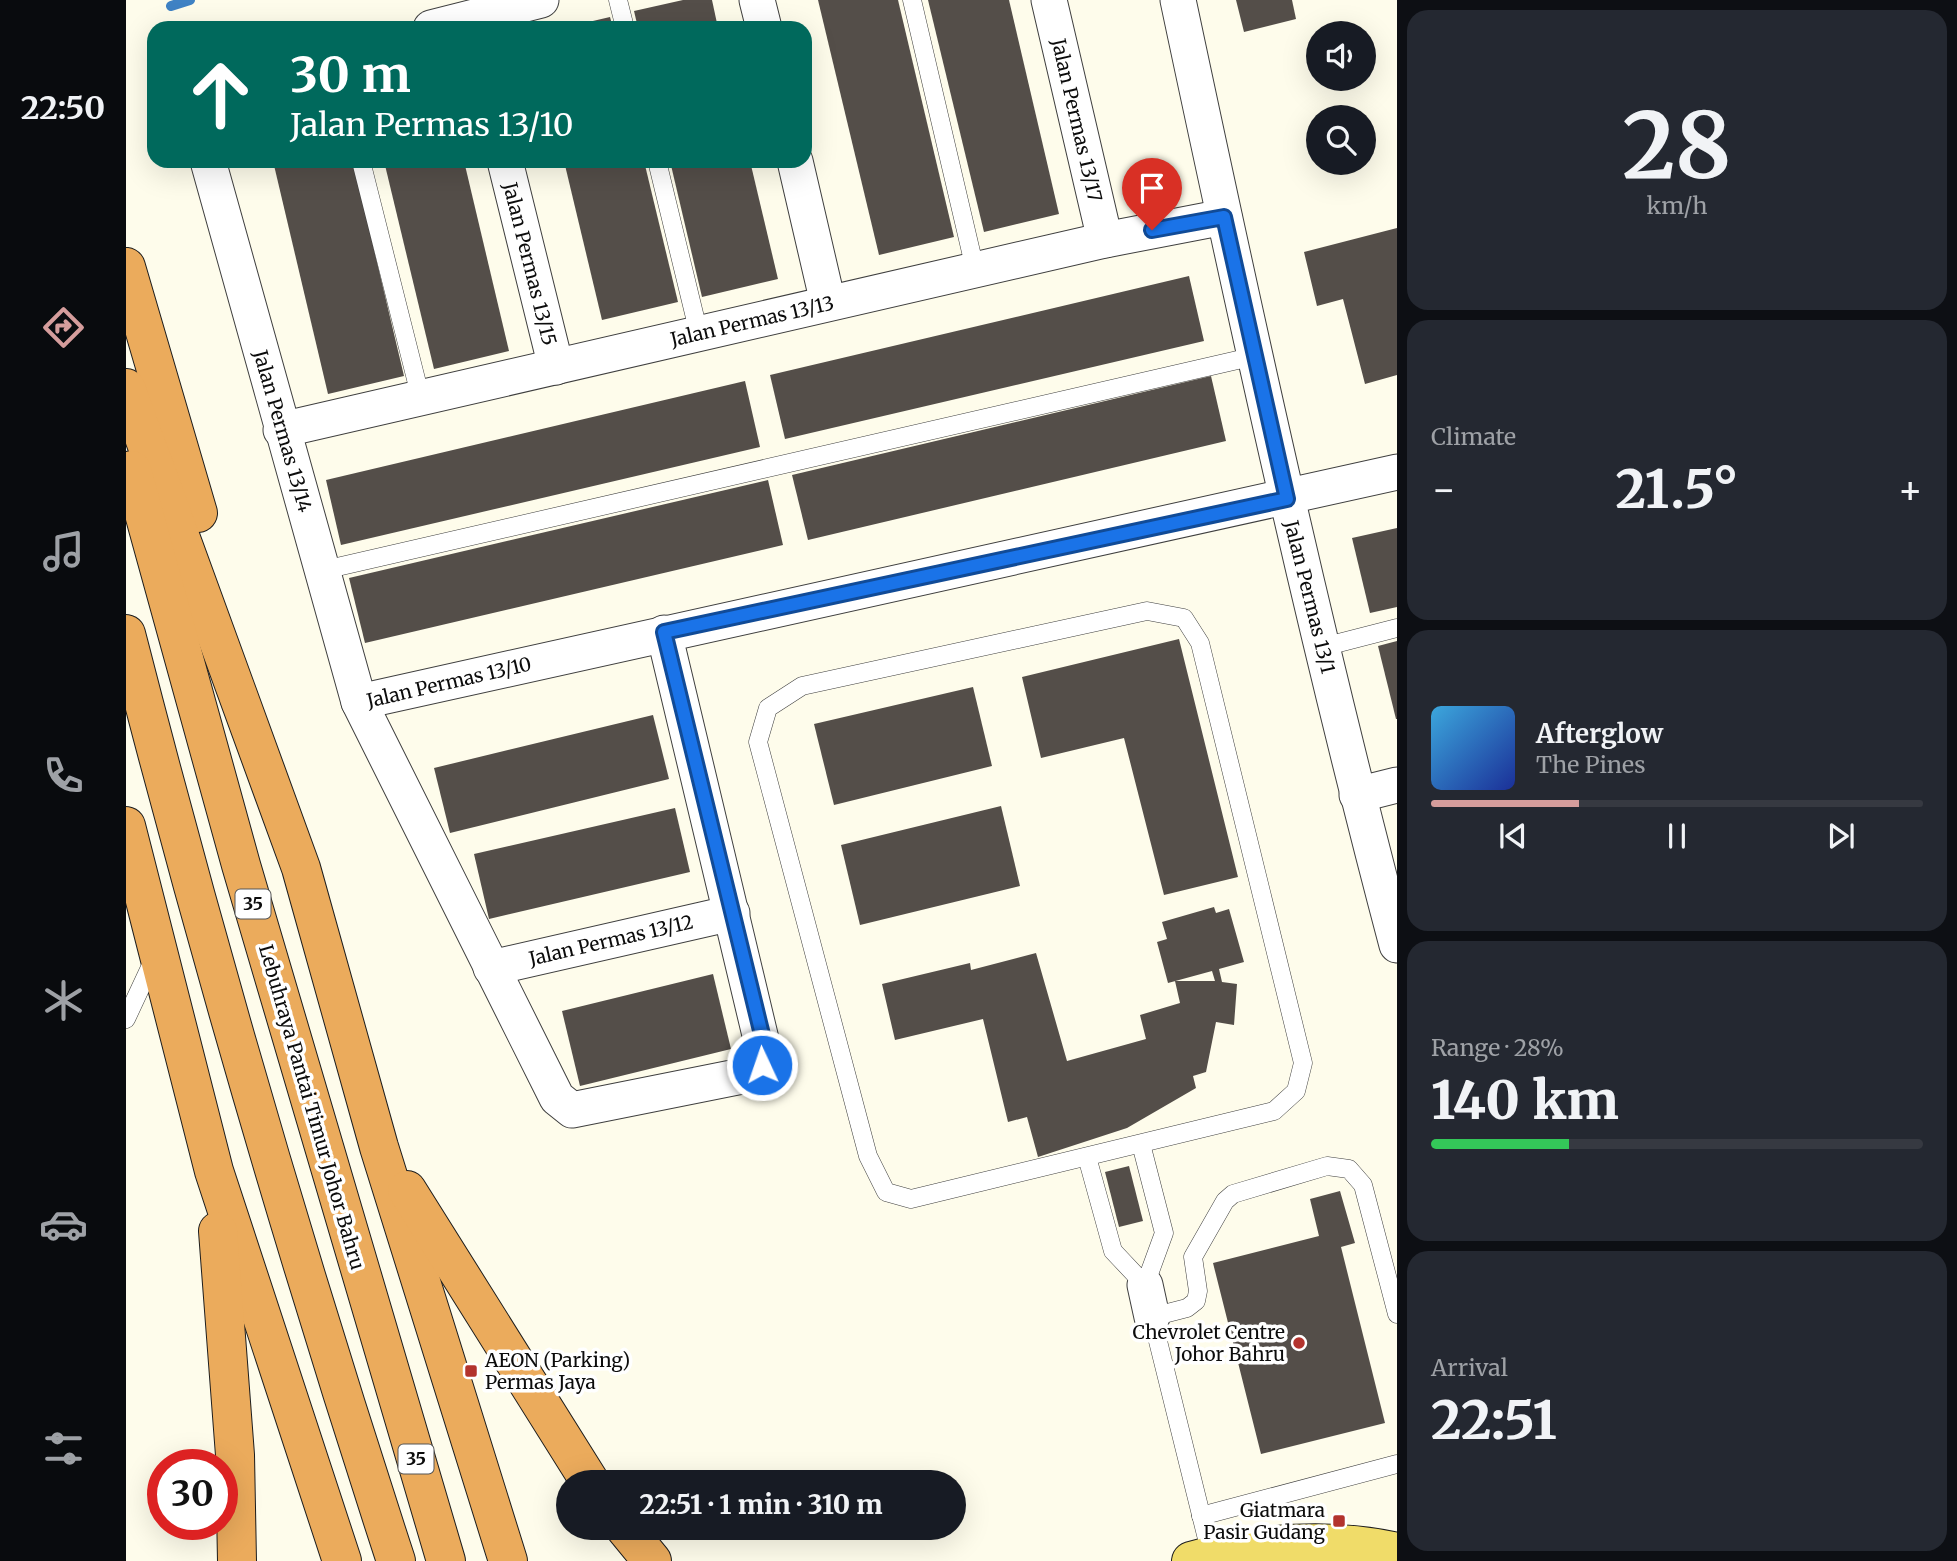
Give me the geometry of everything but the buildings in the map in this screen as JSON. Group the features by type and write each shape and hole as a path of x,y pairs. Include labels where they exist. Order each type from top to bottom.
{"highway":[{"path":"126,267 186,476 286,779 301,868"},
{"path":"126,387 301,868 379,1147 509,1561"},
{"name":"Lebuhraya Pantai Timur Johor Bahru","path":"126,450 241,865 446,1561"},
{"path":"126,634 187,872 334,1373 396,1561"},
{"path":"126,826 214,1171 342,1561"},
{"path":"379,1147 582,1470"},
{"path":"214,1171 235,1455 237,1561"},
{"path":"635,1540 652,1561"}],"main road":[{"path":"1201,1558 1314,1545 1373,1546 1397,1552"}],"street":[{"path":"476,21 541,0"},
{"path":"757,0 762,21"},
{"name":"Jalan Permas 13/17","path":"1049,0 1104,240"},
{"name":"Jalan Permas 13/1","path":"1178,0 1287,499 1357,795 1397,945"},
{"name":"Jalan Permas 13/14","path":"210,168 359,702"},
{"name":"Jalan Permas 13/15","path":"507,168 556,367"},
{"path":"797,168 828,303"},
{"name":"Jalan Permas 13/13","path":"281,429 1104,240 1224,217"},
{"name":"Jalan Permas 13/10","path":"732,913 765,1047 762,1065 747,1075 572,1110 557,1098 359,702 664,632 1287,499 1397,472"},
{"path":"664,632 732,913"},
{"path":"1357,795 1397,785"},
{"name":"Jalan Permas 13/12","path":"491,968 732,913"}],"lane":[{"path":"618,0 623,21"},
{"path":"912,0 975,270"},
{"path":"363,168 421,399"},
{"path":"659,168 699,334"},
{"path":"324,570 1255,356"},
{"path":"1147,611 1184,618 1200,643 1303,1063 1296,1091 1274,1111 1087,1157 911,1199 886,1192 868,1156 758,741 768,708 802,686 1147,611"},
{"path":"1323,647 1397,628"},
{"path":"126,1019 158,949"},
{"path":"1141,1144 1164,1233 1149,1301"},
{"path":"1087,1157 1113,1251 1149,1301 1201,1516 1201,1558"},
{"path":"1149,1301 1187,1308 1196,1301 1198,1291 1193,1256 1229,1197 1239,1191 1327,1166 1349,1168 1363,1185 1397,1314"},
{"path":"1201,1516 1397,1464"}],"waterway":[{"path":"171,6 190,0"}],"place":[{"name":"Chevrolet Centre Johor Bahru","path":"1299,1343"},
{"name":"AEON (Parking) Permas Jaya","path":"471,1371"},
{"name":"Giatmara Pasir Gudang","path":"1339,1521"}],"route":[{"path":"762,1065 765,1047 664,632 1287,499 1224,217 1152,230"}]}
